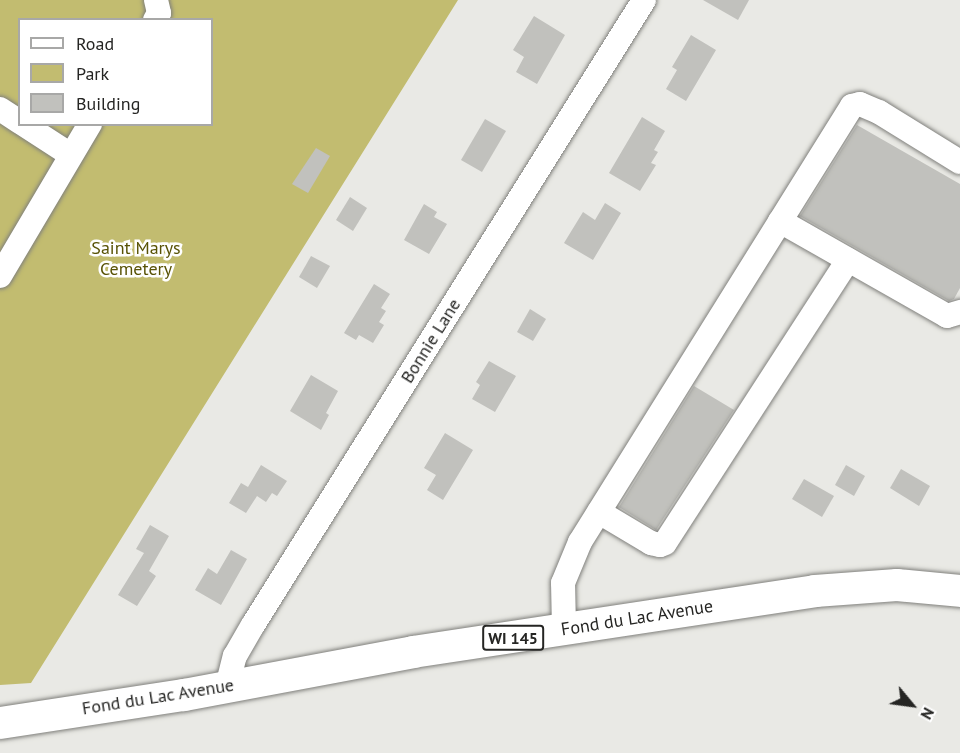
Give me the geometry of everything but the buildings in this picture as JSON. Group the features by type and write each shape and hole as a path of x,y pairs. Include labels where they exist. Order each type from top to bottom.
{"main road":[{"name":"Fond du Lac Avenue","path":"0,723 184,695 413,652 857,587 897,585 960,591"},
{"name":"Fond du Lac Avenue","path":"0,710 68,711"}],"street":[{"path":"156,0 159,13 156,18"},
{"name":"Bonnie Lane","path":"227,687 236,656 253,625 644,0"},
{"path":"564,629 563,583 580,542 852,106 860,104 879,112 960,162"},
{"path":"0,109 18,121"},
{"path":"26,126 71,155"},
{"path":"0,276 89,126"},
{"path":"780,221 947,316 960,312"},
{"path":"599,512 651,543 660,545 665,543 848,260"}],"green space":[{"name":"Saint Marys Cemetery","path":"0,0 458,0 31,683 0,685"}]}
